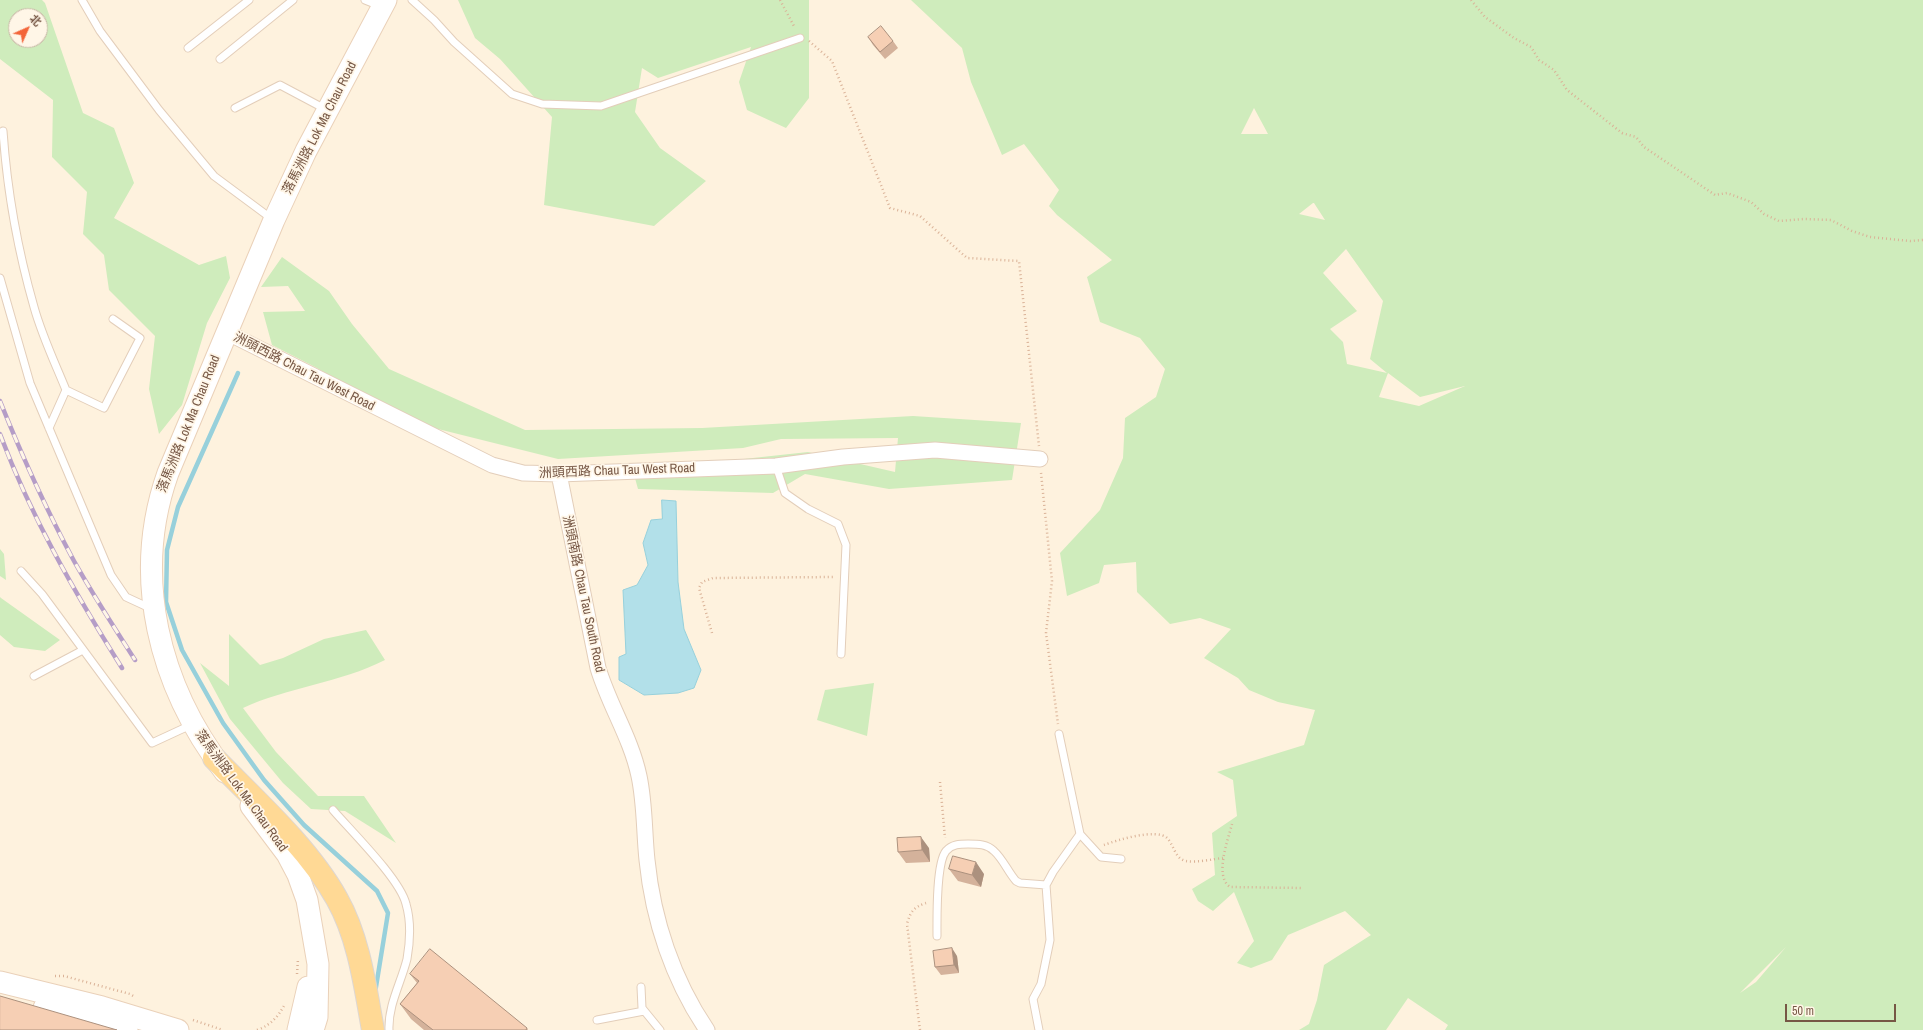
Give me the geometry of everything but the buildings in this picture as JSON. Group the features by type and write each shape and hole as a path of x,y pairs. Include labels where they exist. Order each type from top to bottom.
{"main road":[{"path":"214,758 280,825 311,861 338,899 359,956 372,1030"}],"street":[{"name":"落馬洲路 Lok Ma Chau Road","path":"298,1030 309,1017 309,966 313,939 307,900 292,864 280,844 214,758 193,724 172,678 165,657 154,610 150,573 151,555 158,504 168,473 274,220 378,2"},
{"name":"洲頭西路 Chau Tau West Road","path":"226,332 492,465 523,473 559,474 776,466 843,457 935,450 1040,458"},
{"name":"洲頭南路 Chau Tau South Road","path":"559,474 598,668 608,699 629,743 639,775 645,814 648,874 658,922 679,979 707,1030"},
{"path":"0,982 102,1007 172,1029"},
{"path":"0,996 127,1030"},
{"path":"284,1030 309,1017"}],"lane":[{"path":"82,0 104,37 159,110 214,176 274,220"},
{"path":"188,48 249,0"},
{"path":"220,59 293,0"},
{"path":"412,0 434,20 454,42 512,94 542,104 601,106 800,38"},
{"path":"236,108 280,85 327,110"},
{"path":"3,131 8,184 25,273 34,308 47,345 66,390 104,408 140,338 113,319"},
{"path":"0,278 30,383 111,575 126,597 154,610"},
{"path":"49,428 66,390"},
{"path":"776,466 785,493 808,509 838,524 846,545 841,654"},
{"path":"21,571 42,594 152,743 193,724"},
{"path":"34,676 83,650"},
{"path":"1059,734 1080,834 1101,857 1121,859"},
{"path":"333,810 394,882 406,903 410,935 408,949 391,1010 389,1030"},
{"path":"1038,1030 1033,999 1041,984 1050,940 1046,885 1053,872 1080,834"},
{"path":"937,936 937,900 941,860 946,850 956,844 980,844 989,847 996,852 1016,881 1020,883 1046,885"},
{"path":"641,987 640,999 642,1008 660,1030"},
{"path":"597,1020 644,1011"}],"path":[{"path":"780,0 800,38 811,42 832,61 890,208 920,216 967,258 1019,260 1052,581 1046,633 1059,734"},
{"path":"1471,0 1486,17 1514,38 1531,47 1539,60 1554,70 1567,90 1589,109 1622,133 1636,137 1644,147 1715,195 1726,193 1751,202 1764,214 1779,221 1804,219 1831,220 1852,231 1870,237 1910,241 1923,240"},
{"path":"712,633 699,588 702,582 713,578 845,577"},
{"path":"940,782 946,850"},
{"path":"1232,824 1223,858 1222,876 1225,883 1230,887 1302,888"},
{"path":"1093,850 1114,841 1157,833 1162,834 1168,839 1180,858 1187,862 1223,858"},
{"path":"920,1030 907,924 910,914 918,906 937,900"},
{"path":"296,978 298,957"},
{"path":"257,1030 269,1025 275,1020 309,1017"}],"green space":[{"path":"0,0 42,0 45,3 47,8 8,8 8,48 48,48 48,12 83,113 114,128 134,183 114,218 199,265 226,256 230,278 207,323 182,405 159,434 149,389 155,336 109,290 104,255 83,234 87,192 52,157 53,100 0,59"},
{"path":"458,0 809,0 809,98 786,128 747,110 739,82 751,47 658,78 642,68 635,112 660,148 706,181 654,226 544,205 552,117 500,59 475,38"},
{"path":"911,0 1923,0 1923,1030 1445,1030 1448,1025 1408,998 1386,1030 1299,1030 1309,1024 1317,1000 1324,965 1371,935 1345,911 1288,935 1272,960 1251,968 1237,963 1254,941 1234,892 1213,911 1198,901 1192,889 1215,875 1212,833 1237,816 1233,780 1217,772 1304,745 1315,710 1278,702 1249,690 1238,678 1204,658 1231,629 1200,618 1170,624 1137,592 1136,562 1104,565 1099,583 1067,596 1060,553 1100,510 1123,458 1125,418 1156,397 1165,369 1140,338 1100,322 1087,277 1112,260 1057,215 1049,206 1059,190 1024,144 1002,155 971,82 962,48","holes":["1254,108 1268,134 1241,134","1314,203 1325,220 1299,214","1346,249 1383,301 1370,359 1387,373 1347,364 1343,342 1330,329 1357,311 1323,273","1388,373 1420,397 1465,386 1419,406 1379,397","1786,947 1756,982 1740,993"]},
{"path":"282,257 329,291 352,324 389,369 525,430 702,428 913,416 1021,423 1012,480 889,489 805,474 773,493 638,489 633,471 808,452 895,472 898,438 781,439 743,448 558,459 406,421 317,368 272,345 263,312 305,311 288,286 261,287"},
{"path":"0,549 4,554 6,580 0,576"},
{"path":"0,597 60,640 45,651 14,647 0,635"},
{"path":"366,630 385,660 368,668 278,695 243,708 276,752 318,796 364,796 396,843 345,811 311,809 283,783 230,719 200,663 229,686 229,634 260,665 283,658 324,639"},
{"path":"874,683 867,736 817,720 825,690"}],"water":[{"path":"662,500 676,501 678,582 684,629 701,670 694,688 678,693 644,695 619,680 619,657 626,654 623,590 637,585 648,565 643,543 651,520 662,519"}],"waterway":[{"path":"238,373 178,507 167,550 166,602 182,650 223,723 264,780 304,825 377,891 388,913 375,993"}],"railway":[{"path":"0,401 35,482 74,561 135,660"},
{"path":"0,434 12,465 55,554 87,611 122,668"}]}
